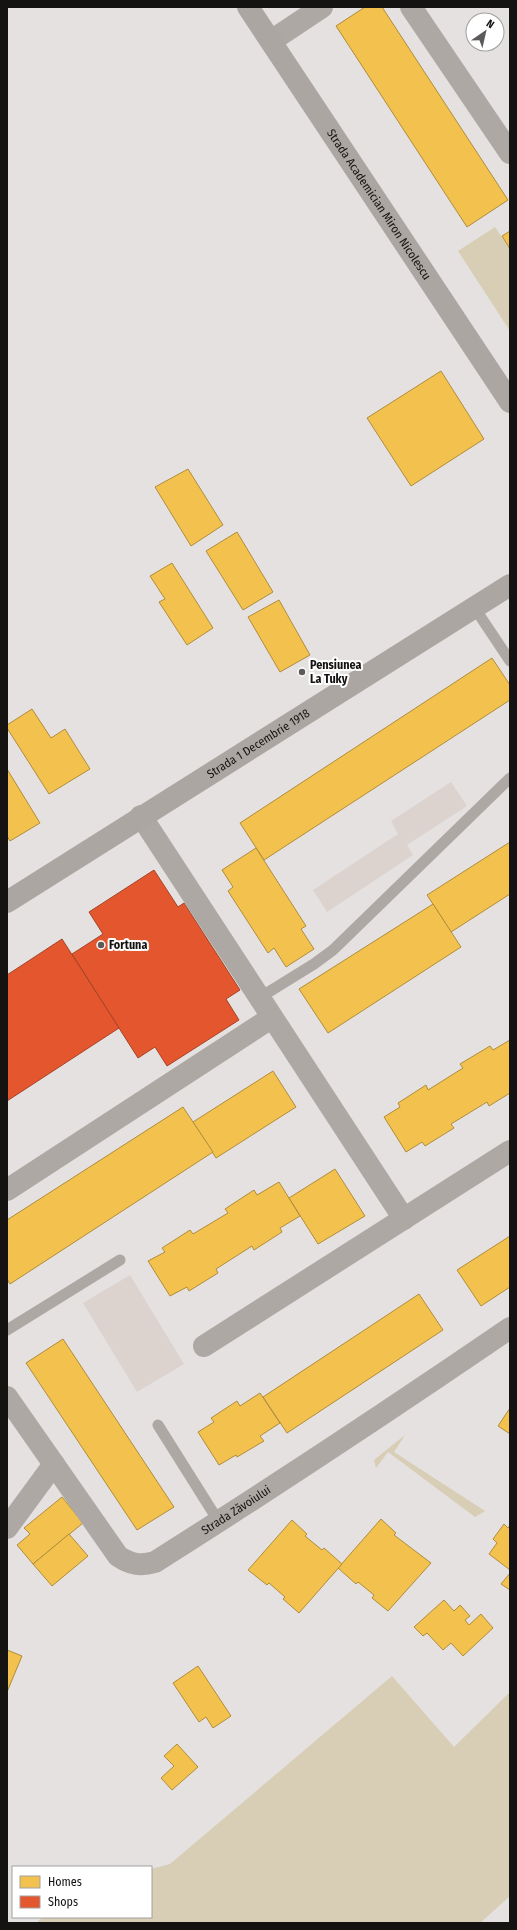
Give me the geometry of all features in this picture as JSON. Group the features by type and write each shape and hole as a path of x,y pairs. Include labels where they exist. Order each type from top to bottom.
{"main road":[{"name":"Strada Academician Miron Nicolescu","path":"248,7 510,402"},
{"name":"Strada 1 Decembrie 1918","path":"7,902 141,816 510,585"}],"street":[{"path":"270,41 322,7"},
{"path":"411,7 510,153"},
{"path":"141,816 271,1018 404,1219"},
{"path":"7,1190 271,1018"},
{"path":"204,1346 510,1151"},
{"name":"Strada Zăvoiului","path":"8,1401 118,1556 126,1562 135,1565 145,1565 156,1562 219,1522 374,1421 510,1328"},
{"path":"7,1528 54,1464"}],"lane":[{"path":"474,607 510,661"},
{"path":"259,998 314,964 333,950 510,778"},
{"path":"7,1330 120,1260"},
{"path":"158,1425 219,1522"}],"shaded area":[{"path":"495,227 510,249 510,331 458,251"},
{"path":"451,782 467,806 407,845 413,855 327,912 313,890 398,834 391,821"},
{"path":"130,1275 184,1364 137,1392 83,1303"},
{"path":"405,1435 394,1452 485,1511 475,1517 388,1452 376,1468 374,1460"},
{"path":"392,1676 454,1747 510,1692 510,1896 480,1923 36,1923 42,1918 152,1918 152,1869 170,1864"}],"building: Homes":[{"path":"365,7 382,7 508,200 467,227 336,26"},
{"path":"510,231 510,249 502,236"},
{"path":"441,371 484,439 411,486 367,418"},
{"path":"188,469 223,525 191,546 155,487"},
{"path":"237,532 273,592 243,610 206,551"},
{"path":"172,563 213,628 187,645 159,602 165,599 150,576"},
{"path":"279,600 310,655 280,672 248,617"},
{"path":"492,658 510,685 510,700 264,860 240,823"},
{"path":"32,709 51,738 65,729 90,769 49,794 7,728 7,725"},
{"path":"7,769 40,823 10,841 7,836"},
{"path":"510,842 510,894 451,932 427,895"},
{"path":"256,848 306,926 301,929 314,949 286,967 274,948 268,953 228,891 233,887 222,870"},
{"path":"433,904 461,947 328,1033 299,989"},
{"path":"510,1040 510,1093 489,1106 487,1102 451,1124 454,1128 425,1146 422,1142 406,1152 384,1117 400,1107 398,1103 426,1085 428,1090 463,1068 460,1064 490,1046 493,1050"},
{"path":"273,1071 296,1107 216,1158 193,1122"},
{"path":"183,1107 213,1152 10,1284 7,1279 7,1220"},
{"path":"335,1169 365,1216 318,1244 289,1198"},
{"path":"279,1182 300,1216 280,1228 282,1232 254,1250 252,1246 216,1269 218,1273 189,1291 187,1287 170,1296 148,1261 165,1252 162,1248 190,1230 193,1234 228,1213 225,1209 254,1190 257,1195"},
{"path":"510,1236 510,1287 481,1306 457,1270"},
{"path":"419,1294 443,1330 287,1433 263,1397"},
{"path":"63,1339 174,1507 137,1530 26,1363"},
{"path":"260,1393 280,1423 260,1436 264,1441 237,1457 236,1455 219,1465 198,1432 214,1422 211,1418 237,1401 240,1406"},
{"path":"510,1408 510,1434 498,1426"},
{"path":"62,1497 83,1523 33,1564 17,1545 30,1534 24,1528"},
{"path":"381,1519 396,1533 394,1535 431,1563 388,1611 372,1598 374,1595 358,1582 356,1584 338,1568"},
{"path":"292,1520 307,1534 305,1536 322,1550 324,1548 342,1564 299,1613 283,1599 285,1597 269,1583 267,1585 248,1570"},
{"path":"504,1524 508,1528 510,1525 510,1570 489,1554 497,1543 493,1539"},
{"path":"69,1534 88,1556 52,1586 33,1564"},
{"path":"510,1573 510,1590 501,1584"},
{"path":"444,1600 454,1611 460,1605 470,1616 465,1620 469,1625 481,1614 493,1628 463,1656 451,1643 443,1650 427,1633 423,1636 414,1627"},
{"path":"7,1650 22,1656 7,1692"},
{"path":"198,1666 231,1716 213,1728 206,1717 199,1722 173,1683"},
{"path":"177,1744 198,1767 172,1790 161,1778 174,1766 164,1756"}],"building: Shops":[{"path":"154,870 178,907 184,903 240,990 226,999 239,1020 167,1066 155,1047 138,1058 72,954 103,934 89,912"},
{"path":"62,939 119,1028 7,1101 7,975"}],"place":[{"name":"Pensiunea La Tuky","path":"302,672"},
{"name":"Fortuna","path":"101,945"}]}
